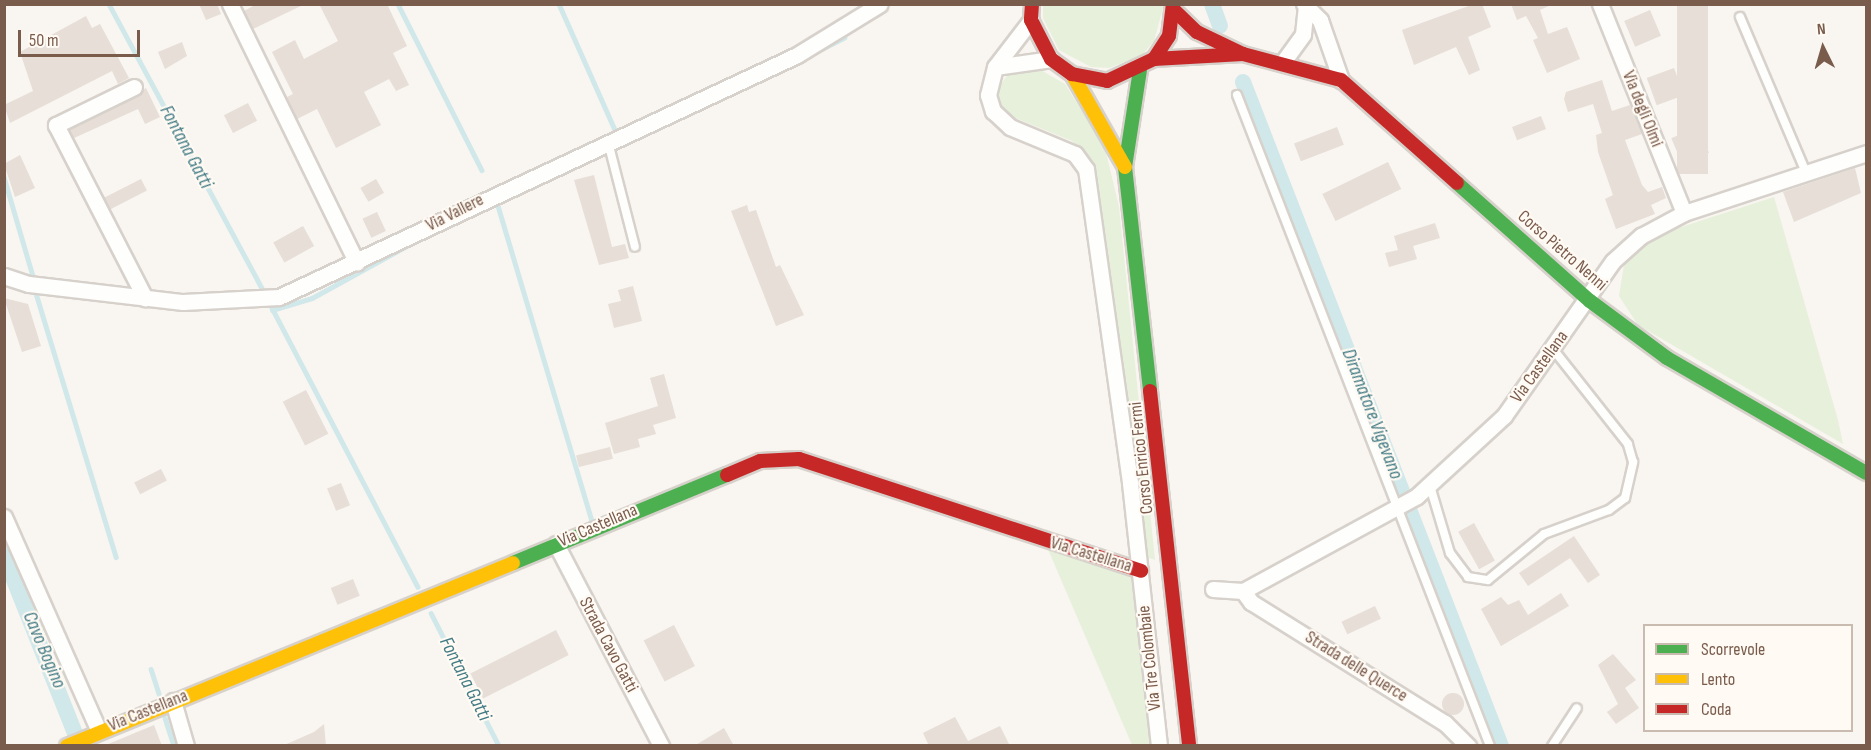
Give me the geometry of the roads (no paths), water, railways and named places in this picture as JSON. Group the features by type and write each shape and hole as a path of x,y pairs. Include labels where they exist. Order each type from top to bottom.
{"main road":[{"name":"Corso Pietro Nenni","path":"1174,7 1197,32 1243,54"},
{"path":"1031,12 1051,59 1072,74 1107,81 1140,70 1154,58 1169,36 1174,7"},
{"name":"Corso Pietro Nenni","path":"1154,58 1243,54 1283,62 1341,80 1590,301 1667,358 1866,473"},
{"name":"Corso Enrico Fermi","path":"1140,70 1130,109 1125,167 1189,746"},
{"name":"Corso Enrico Fermi","path":"1072,74 1125,167"},
{"name":"Via Castellana","path":"67,746 556,544 723,472 760,461 799,459 1141,571"}],"street":[{"path":"230,4 357,263"},
{"name":"Via Vallere","path":"4,276 29,284 183,302 279,297 357,263 608,141 797,55 880,4"},
{"name":"Via degli Olmi","path":"1600,4 1684,213"},
{"path":"1283,62 1303,34 1305,6"},
{"path":"1305,6 1320,20 1341,80"},
{"path":"995,67 1031,12"},
{"path":"995,67 1051,59"},
{"name":"Via Tre Colombaie","path":"995,67 988,95 993,111 1010,127 1075,154 1086,169 1141,571 1159,746"},
{"path":"134,87 57,125 145,298"},
{"name":"Via Castellana","path":"1243,591 1417,496 1487,436 1590,301 1613,261 1641,236 1684,213 1805,170 1866,153"},
{"path":"4,517 96,733"},
{"name":"Strada Cavo Gatti","path":"556,544 661,746"},
{"path":"1213,589 1243,591"},
{"name":"Strada delle Querce","path":"1243,591 1251,602 1445,723 1468,746"},
{"path":"173,701 186,746"}],"lane":[{"path":"1740,17 1805,170"},
{"path":"1237,95 1490,746"},
{"path":"608,141 634,247"},
{"path":"1430,486 1450,553 1468,577 1488,580 1544,534 1625,498 1633,462 1628,444 1553,349"},
{"path":"1552,746 1577,708"}],"waterway":[{"name":"Fontana Gatti","path":"109,4 263,290"},
{"path":"398,4 482,170"},
{"path":"559,4 616,132"},
{"name":"Diramatore Vigevano","path":"1212,4 1220,26"},
{"path":"814,53 844,38"},
{"name":"Diramatore Vigevano","path":"1243,82 1501,746"},
{"path":"671,122 750,85"},
{"path":"4,177 33,276"},
{"path":"496,199 592,522"},
{"path":"272,310 312,298 423,237"},
{"path":"35,290 116,557"},
{"name":"Fontana Gatti","path":"270,304 418,587"},
{"name":"Cavo Bogino","path":"4,555 80,746"},
{"name":"Fontana Gatti","path":"431,613 499,746"},
{"path":"151,669 159,694"},
{"path":"165,718 174,746"}]}
